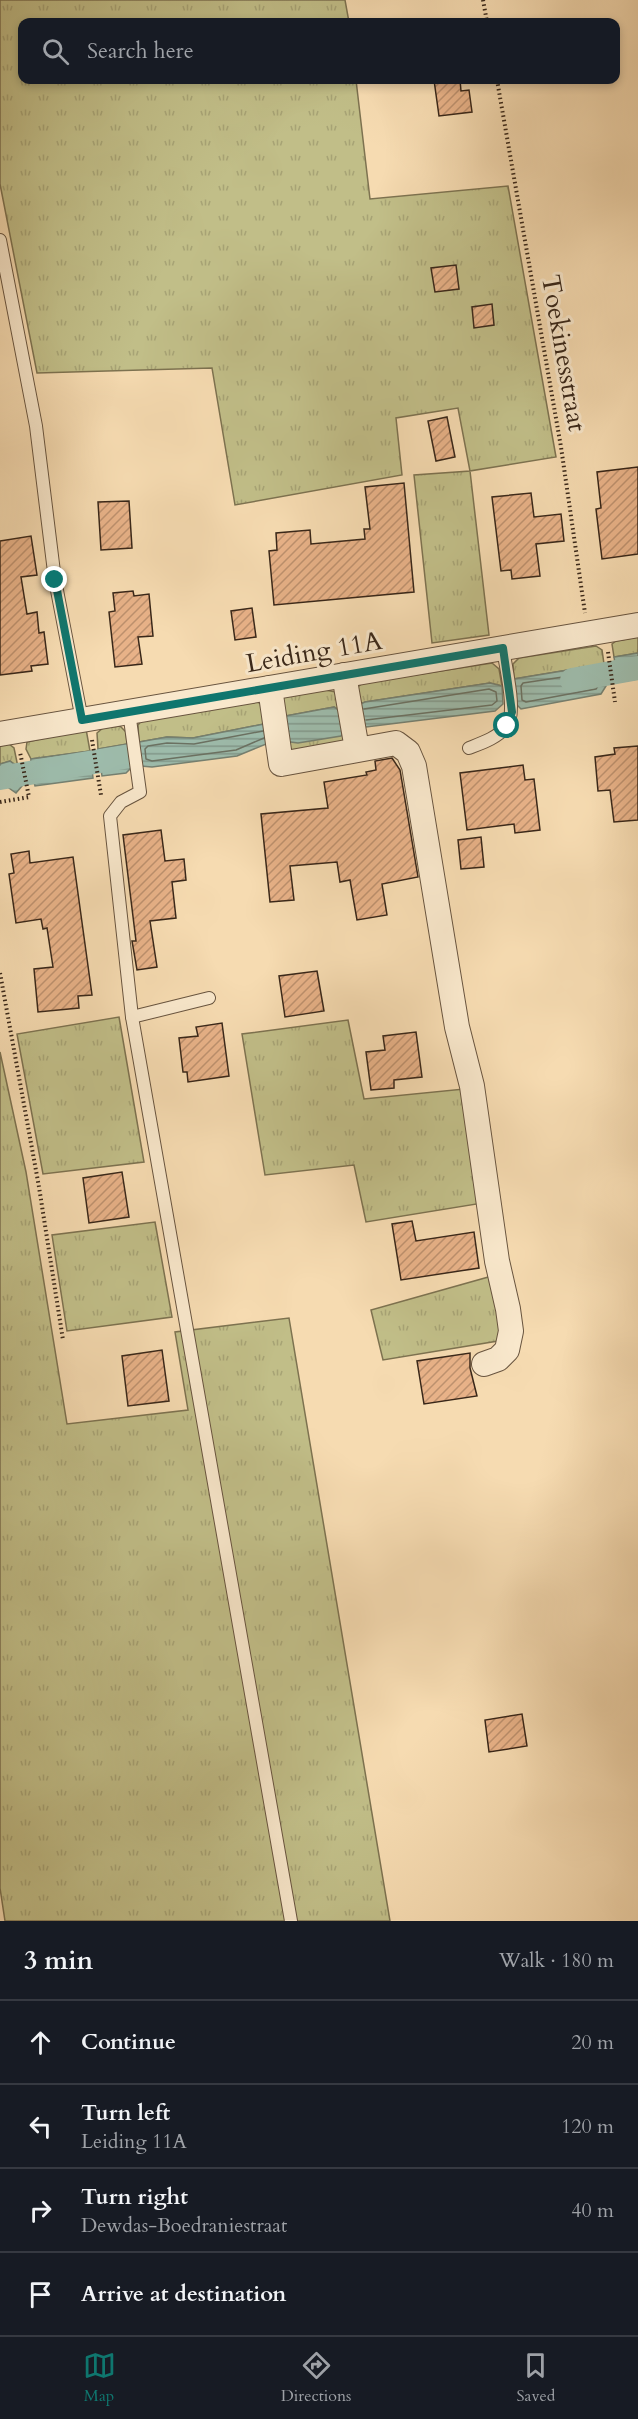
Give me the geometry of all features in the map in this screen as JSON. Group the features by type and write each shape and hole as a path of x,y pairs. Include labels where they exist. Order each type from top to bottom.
{"street":[{"name":"Leiding 11A","path":"8,732 86,719 130,720 271,697 503,648 638,625"},
{"path":"345,682 355,738"},
{"path":"271,697 281,764 355,738 396,743 408,752 414,766 457,1027 472,1086 496,1261 511,1331 507,1350 498,1359 484,1364"}],"lane":[{"path":"0,240 36,426 55,580 86,719"},
{"path":"469,748 490,740 507,726 512,712 503,648"},
{"path":"130,720 140,792 121,802 110,816 132,1017 291,1921"},
{"path":"132,1017 209,998"}],"path":[{"path":"483,0 486,18"},
{"name":"Toekinesstraat","path":"498,84 596,632 615,702"},
{"path":"86,719 101,795"},
{"path":"0,802 29,797 8,732"},
{"path":"0,973 39,1187 63,1340"}],"green space":[{"path":"0,0 345,0 348,18 18,18 18,84 356,84 370,199 508,186 556,457 470,471 458,408 396,418 402,475 235,505 212,368 37,373 0,184"},
{"path":"470,471 489,635 432,643 414,475"},
{"path":"638,637 638,653 614,657 612,644 616,641"},
{"path":"596,646 602,650 604,664 514,679 513,664 519,658"},
{"path":"492,663 499,669 502,686 490,683 365,702 356,706 355,689 363,683"},
{"path":"325,690 336,692 344,713 334,707 280,717 280,699"},
{"path":"257,702 265,705 269,723 193,738 167,737 139,742 138,725 143,719"},
{"path":"120,726 126,732 127,744 98,749 97,733 103,728"},
{"path":"347,728 349,741 290,754 283,741"},
{"path":"86,729 90,751 31,759 26,749 27,742"},
{"path":"9,744 14,748 18,767 10,761 0,764 0,746"},
{"path":"119,1017 144,1162 43,1174 17,1034"},
{"path":"348,1020 364,1099 464,1089 483,1203 366,1222 354,1165 265,1175 242,1034"},
{"path":"0,1052 26,1172 67,1424 188,1410 175,1332 289,1318 390,1921 5,1921 0,1888"},
{"path":"155,1222 172,1317 67,1331 52,1235"},
{"path":"492,1276 505,1329 498,1341 383,1360 371,1310"}],"water":[{"path":"638,653 638,679 618,682 614,657"},
{"path":"604,664 606,686 601,694 521,709 516,704 514,679"},
{"path":"490,683 502,686 503,704 495,711 366,727 358,723 356,706 365,702"},
{"path":"334,707 344,713 347,728 341,736 298,743 283,741 280,717"},
{"path":"269,723 271,742 237,756 152,767 141,766 139,742 167,737 193,738"},
{"path":"127,744 130,769 126,773 102,776 98,749"},
{"path":"90,751 93,778 35,786 30,768 31,759"},
{"path":"10,761 18,767 22,786 16,793 6,786 0,788 0,764"}],"building":[{"path":"435,84 460,84 461,91 469,90 472,112 439,116"},
{"path":"456,265 459,289 435,292 431,268"},
{"path":"492,304 494,325 474,328 472,307"},
{"path":"447,417 455,457 436,461 428,421"},
{"path":"638,467 638,554 602,559 596,509 601,508 597,472"},
{"path":"404,483 414,592 274,605 269,551 277,550 276,533 310,530 311,544 365,539 364,529 370,529 365,487"},
{"path":"531,493 534,517 561,514 564,541 536,544 540,576 512,579 511,570 501,571 492,497"},
{"path":"129,501 132,548 101,550 98,502"},
{"path":"31,536 37,575 21,577 27,614 37,612 39,633 44,632 48,664 31,666 32,671 0,675 0,541"},
{"path":"133,591 134,596 149,594 153,636 138,637 142,664 115,667 109,612 115,611 113,593"},
{"path":"252,608 256,637 235,640 231,611"},
{"path":"638,746 638,820 614,822 610,790 598,791 595,757 615,754 614,748"},
{"path":"392,758 400,770 418,877 382,884 387,915 357,920 350,880 340,882 337,862 290,866 294,900 270,902 261,814 328,808 324,782 367,775 366,772 376,770 375,761"},
{"path":"523,765 525,780 534,779 540,830 515,833 514,824 467,830 460,773"},
{"path":"161,830 165,861 184,859 186,880 172,882 176,918 150,921 157,967 137,970 132,941 136,941 123,835"},
{"path":"481,837 484,867 461,869 458,840"},
{"path":"29,851 30,863 73,857 92,995 78,996 79,1008 38,1012 34,969 53,967 47,928 43,929 41,919 16,923 9,874 14,873 11,854"},
{"path":"317,971 324,1011 285,1017 279,976"},
{"path":"222,1023 229,1076 188,1082 187,1072 183,1072 179,1038 198,1036 196,1027"},
{"path":"416,1032 422,1077 394,1080 394,1088 371,1090 366,1052 385,1050 383,1036"},
{"path":"122,1172 129,1217 89,1223 83,1178"},
{"path":"412,1221 416,1241 474,1232 479,1268 401,1280 392,1224"},
{"path":"162,1350 169,1401 128,1406 122,1356"},
{"path":"470,1353 470,1368 477,1396 424,1404 417,1361"},
{"path":"522,1714 527,1746 489,1752 485,1720"}],"waterway":[{"path":"572,680 638,668"},
{"path":"0,778 130,756"}],"route":[{"path":"55,580 82,720 503,648 512,712 507,726"}]}
